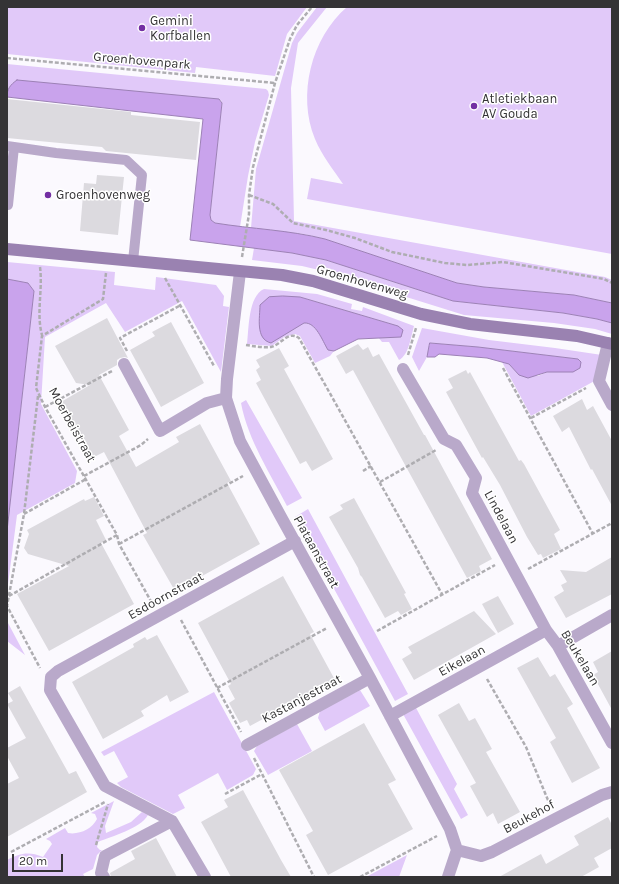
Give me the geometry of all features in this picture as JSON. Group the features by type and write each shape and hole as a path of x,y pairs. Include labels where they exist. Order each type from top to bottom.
{"street":[{"name":"Groenhovenweg","path":"7,249 282,275 313,281 421,314 470,324 577,336 610,343"},
{"name":"Plataanstraat","path":"240,272 226,398 240,441 370,678 450,829 457,850"},
{"path":"610,343 599,381 612,406"},
{"path":"124,364 160,431 208,404 226,398"},
{"name":"Lindelaan","path":"403,369 444,440 456,445 476,478 472,493 546,630"},
{"name":"Esdoornstraat","path":"51,677 58,671 295,542"},
{"path":"558,646 612,615"},
{"name":"Beukelaan","path":"546,630 558,646 612,743"},
{"name":"Eikelaan","path":"390,716 546,630"},
{"path":"51,677 50,690 105,786 172,821 205,877"},
{"name":"Kastanjestraat","path":"247,745 370,678"},
{"name":"Beukehof","path":"457,850 481,856 492,852 602,795 612,792"},
{"path":"104,877 101,873 105,856 172,821"},
{"path":"448,877 457,850"}],"lane":[{"path":"8,206 11,147 126,160 142,175 133,261"}],"path":[{"path":"243,253 253,167 274,83 290,39 297,25 312,7"},
{"name":"Groenhovenpark","path":"7,58 274,83"},
{"path":"249,196 273,204 293,223 355,238 392,252 445,263 467,265 503,262 604,279 612,283"},
{"name":"Moerbeistraat","path":"38,252 41,277 39,324 42,336 36,388 38,394 117,536 119,544 160,615"},
{"path":"42,336 103,299 108,258"},
{"path":"165,264 164,275 218,373 227,379"},
{"path":"403,369 421,314"},
{"path":"231,344 270,347 291,336 297,336 299,338 442,594"},
{"path":"503,368 593,534"},
{"path":"531,418 599,381"},
{"path":"38,394 24,514 7,606 42,671 51,677"},
{"path":"85,477 141,445 160,431"},
{"path":"380,482 442,447 444,440"},
{"path":"363,471 371,466"},
{"path":"119,544 256,470"},
{"name":"Moerbeistraat","path":"24,514 85,477"},
{"path":"517,575 612,523"},
{"path":"9,596 117,536"},
{"path":"377,631 507,558"},
{"path":"217,688 339,622"},
{"path":"480,666 526,747 556,818"},
{"path":"226,794 262,774"},
{"path":"11,852 109,800 96,847 99,852 105,856"},
{"path":"360,877 450,829"}],"shaded area":[{"name":"Gemini Korfballen","path":"8,7 307,7 287,34 275,76 196,67 195,73 7,54"},
{"path":"317,7 327,7 298,43 291,88 294,221 605,277 612,280 612,303 574,295 484,287 457,283 325,239 303,234 251,228 256,169 292,43 297,33"},
{"name":"Atletiekbaan AV Gouda","path":"347,7 612,7 612,254 307,199 311,178 343,184 324,157 315,139 307,104 311,68 316,51 324,35"},
{"path":"7,64 266,89 269,95 255,142 240,227 215,223 211,220 210,215 222,103 221,100 7,92"},
{"path":"17,80 219,99 222,103 210,215 211,220 215,223 325,239 457,283 484,287 574,295 612,303 612,323 563,313 453,301 326,260 292,253 190,240 203,119 7,97 9,87"},
{"path":"254,248 292,253 326,260 453,301 563,313 597,319 612,323 612,334 595,329 554,323 464,315 323,271 302,266 252,260"},
{"path":"7,262 115,272 114,285 155,290 156,277 216,285 224,296 223,306 229,307 221,372 182,301 125,332 106,303 45,337 41,404 77,471 75,483 17,515 7,592 7,531 34,291 28,283 7,279"},
{"path":"7,279 28,283 34,291 7,531"},
{"path":"264,289 317,294 352,304 351,309 362,311 363,307 414,326 411,340 405,354 399,360 389,342 382,342 378,337 398,337 398,326 300,297 304,323 308,323 316,328 328,350 334,351 330,356 315,363 300,336 295,334 284,337 272,346 247,344 252,306 255,298"},
{"path":"269,297 300,297 398,326 403,330 401,337 358,339 334,351 328,350 312,325 304,323 271,343 266,341 260,332 260,305"},
{"path":"422,328 489,340 602,355 598,379 531,416 502,362 509,364 519,375 538,376 547,372 573,372 578,359 431,343 427,357 419,371 412,357"},
{"path":"430,343 578,359 581,362 580,368 573,372 547,372 528,378 519,375 509,364 487,358 439,354 435,357 427,357"},
{"path":"246,400 302,498 287,506 254,443 244,417 241,403"},
{"path":"308,509 408,694 395,701 295,517"},
{"path":"7,622 8,623 25,655 7,641"},
{"path":"360,690 370,706 325,731 318,718 320,711"},
{"path":"214,692 256,769 253,775 227,790 218,773 178,795 185,808 173,814 121,787 117,783 128,777 114,751 104,756 101,752"},
{"path":"415,706 457,784 454,789 468,815 461,819 403,714"},
{"path":"297,724 312,751 268,775 254,751 257,746"},
{"path":"114,801 105,826 106,833 131,822 142,812 148,815 144,820 132,828 98,842 97,847 102,850 97,855 93,869 83,874 85,877 7,877 7,860 29,853 43,857 52,844 46,839 65,828 68,833 76,833 89,828 97,819 95,814 91,813"},
{"path":"407,855 399,877 366,877"}],"building":[{"path":"7,99 131,112 131,115 200,122 196,160 106,151 102,147 7,138"},
{"path":"97,175 124,177 118,235 80,231 84,183 96,184"},
{"path":"107,318 128,358 120,358 117,360 117,365 99,375 129,430 119,436 136,467 179,442 176,437 200,424 231,481 227,483 260,544 175,591 143,535 147,533 104,452 92,458 61,402 90,385 76,383 55,346"},
{"path":"171,322 204,383 161,407 130,350 155,336 152,332"},
{"path":"358,344 363,350 368,347 373,357 379,354 425,435 492,559 479,566 481,571 467,578 353,370 346,374 336,356"},
{"path":"279,348 289,366 284,369 333,459 312,471 306,461 300,464 256,383 261,380 256,370 260,367 256,360"},
{"path":"466,370 468,374 470,372 519,461 521,460 524,464 560,530 554,534 561,549 543,558 541,554 538,555 527,537 500,485 483,457 482,458 446,392 453,388 448,379"},
{"path":"582,399 587,410 593,406 612,441 612,506 592,469 591,470 569,427 562,432 553,416"},
{"path":"94,497 104,516 96,520 106,540 101,543 134,604 49,651 17,594 69,566 28,554 24,548 29,534 27,530 84,499 85,501"},
{"path":"354,498 406,593 404,594 412,609 401,615 398,611 385,618 329,517 343,509 340,505"},
{"path":"612,557 612,594 566,618 554,597 564,591 561,585 567,582 560,570 586,572"},
{"path":"283,576 314,632 310,634 335,680 250,726 247,720 240,723 229,703 235,699 228,686 231,684 198,623"},
{"path":"498,596 514,624 498,633 482,604"},
{"path":"474,611 496,634 414,680 402,659 412,653 408,647"},
{"path":"157,635 189,692 170,702 167,695 141,711 144,716 103,739 72,682 134,647 133,644 145,637 147,640"},
{"path":"612,651 612,710 593,675 598,672 593,662"},
{"path":"538,657 550,677 555,674 573,704 567,708 600,768 572,783 550,742 556,738 517,668"},
{"path":"20,686 69,774 76,771 87,792 7,837 7,784 19,778 7,756 7,748 26,738 7,704 13,701 8,693"},
{"path":"459,703 469,721 475,718 492,749 486,752 520,812 498,824 493,813 487,817 470,786 476,783 438,715"},
{"path":"364,723 396,780 388,784 413,829 328,875 306,835 313,831 279,770"},
{"path":"243,790 291,877 231,877 201,822 228,807 224,800"},
{"path":"608,817 612,825 612,848 594,858 599,867 581,877 499,877 541,854 546,864 579,845 574,836"},
{"path":"156,838 177,877 111,877 110,873 135,859 131,851"}],"place":[{"name":"Gemini Korfballen","path":"142,28"},
{"name":"Atletiekbaan AV Gouda","path":"474,106"},
{"name":"Groenhovenweg","path":"48,195"}]}
